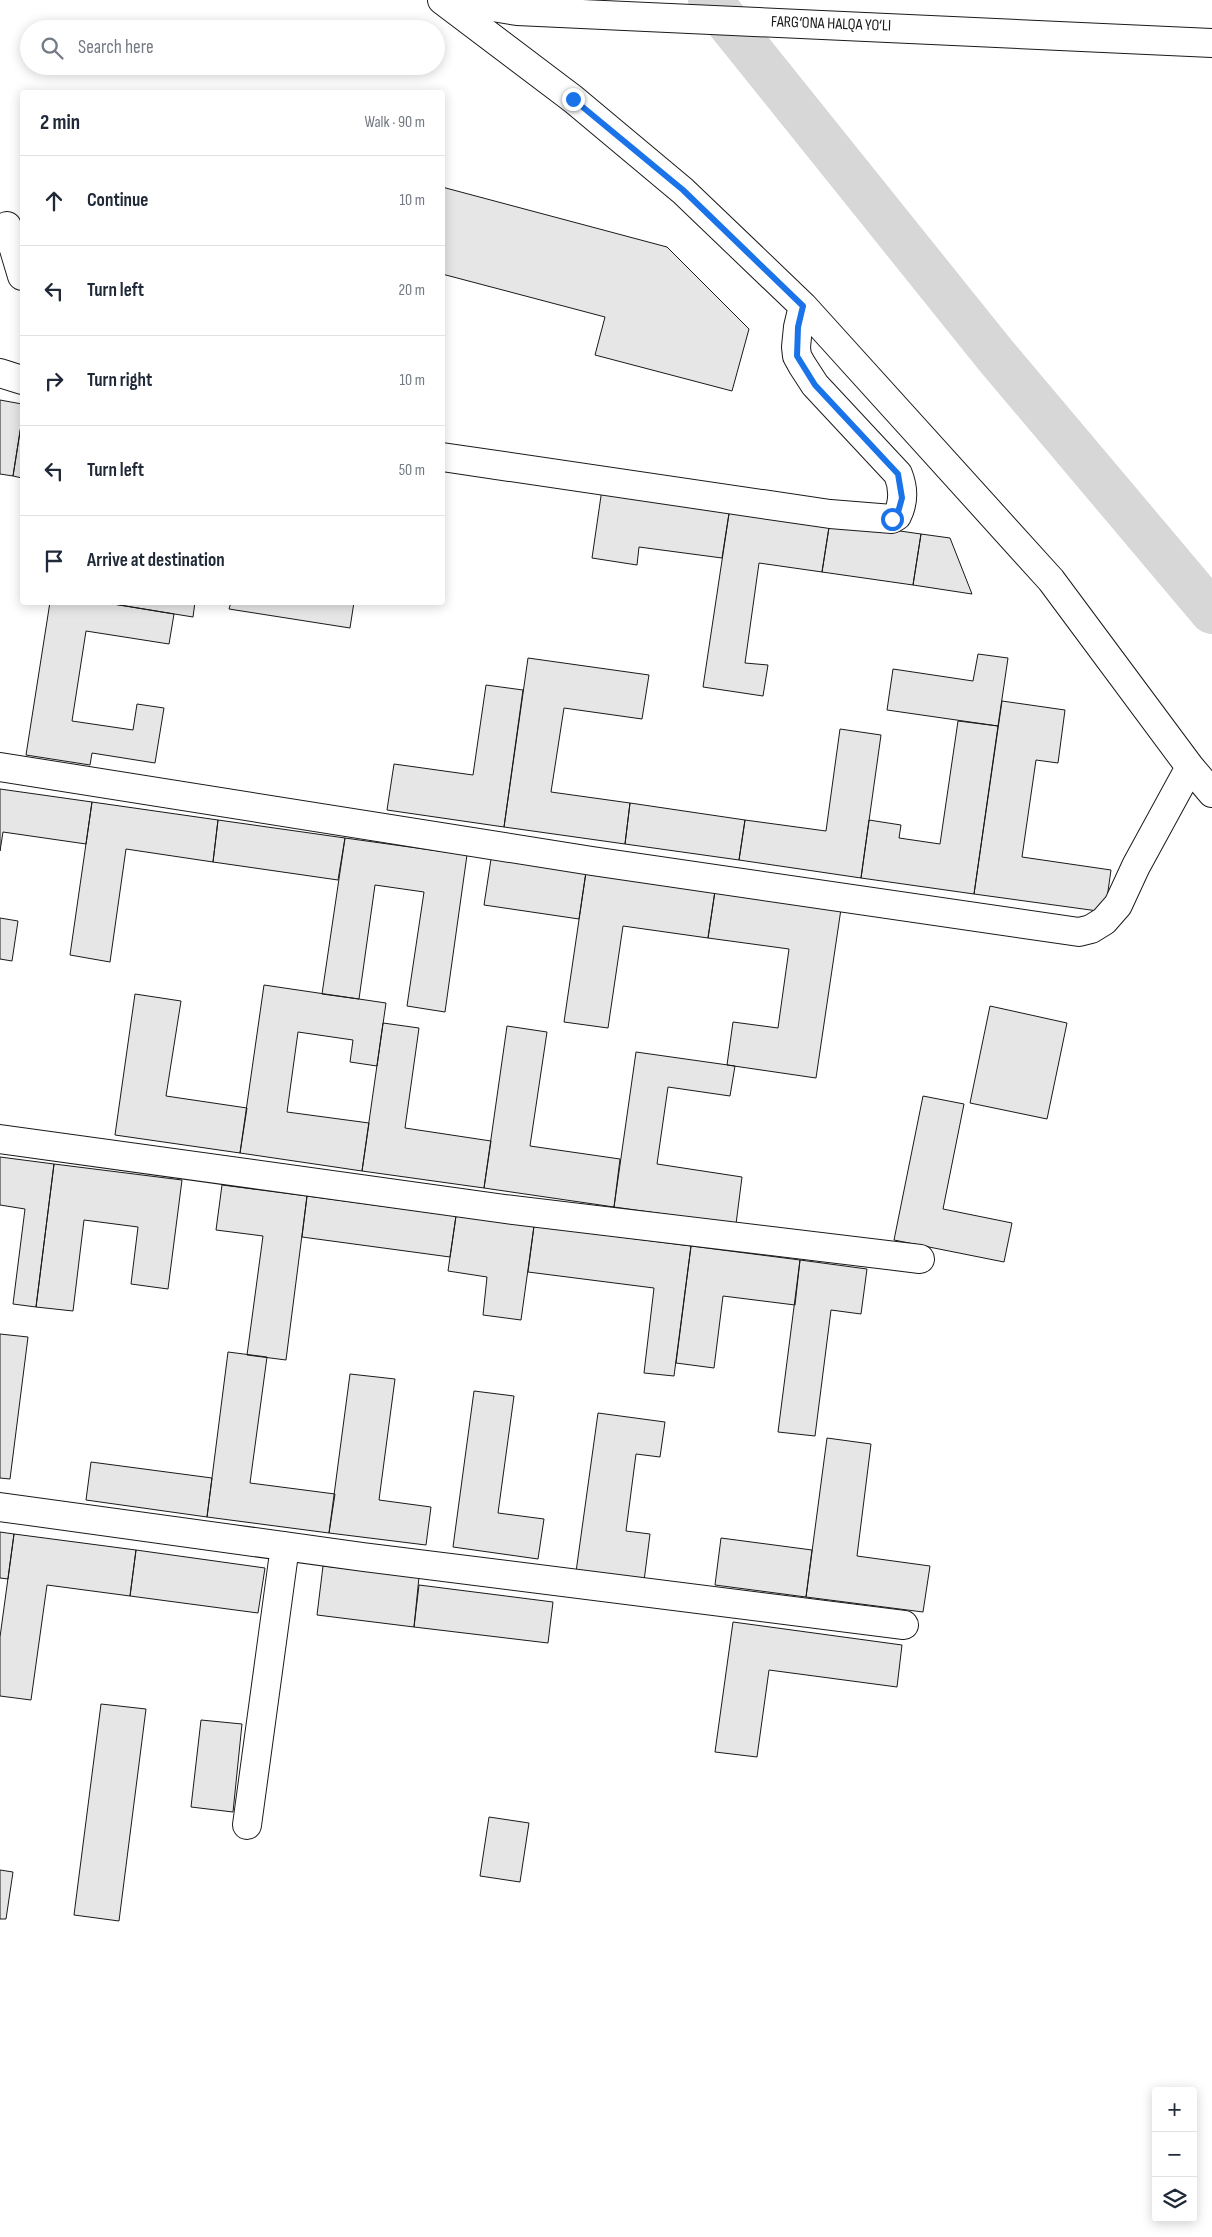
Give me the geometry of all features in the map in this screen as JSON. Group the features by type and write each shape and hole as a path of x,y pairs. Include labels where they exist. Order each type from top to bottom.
{"main road":[{"path":"442,0 573,99 683,190 803,306 1051,580 1190,767 1212,793"},
{"name":"FARG‘ONA HALQA YO‘LI","path":"450,0 517,11 966,30 1212,43"},
{"path":"2,223 20,271"},
{"path":"445,457 830,514 892,519 897,516 902,498 898,474 815,385 797,356 798,327 803,306"},
{"path":"0,373 20,379"},
{"path":"0,767 583,860 1079,932 1091,929 1104,921 1118,905 1136,866 1190,767"},
{"path":"0,1139 505,1210 920,1259"},
{"path":"0,1506 285,1546 904,1624"},
{"path":"247,1825 285,1546"}],"building":[{"path":"445,188 667,247 749,329 732,391 595,355 605,317 445,275"},
{"path":"0,400 20,404 20,432 13,476 0,474"},
{"path":"20,432 20,478 13,476"},
{"path":"602,489 730,507 722,558 639,547 637,565 592,558"},
{"path":"730,507 830,521 822,572 759,563 745,663 768,665 763,696 703,687"},
{"path":"830,521 921,534 913,585 822,572"},
{"path":"921,534 950,538 972,594 913,585"},
{"path":"50,605 119,605 174,614 169,644 86,631 72,721 133,730 137,704 164,708 155,763 92,753 90,765 26,755"},
{"path":"119,605 195,605 193,617"},
{"path":"230,605 354,605 350,628 229,609"},
{"path":"978,654 1008,658 998,726 887,710 893,669 973,681"},
{"path":"528,658 649,675 642,719 564,708 551,792 630,803 625,844 504,827"},
{"path":"486,685 523,690 504,827 387,810 394,764 473,775"},
{"path":"1002,701 1065,710 1058,763 1036,760 1022,857 1111,870 1105,912 974,894"},
{"path":"958,721 998,726 974,894 861,878 869,820 901,825 899,838 940,844"},
{"path":"840,729 881,735 861,878 739,860 745,820 826,831"},
{"path":"0,789 92,802 86,844 3,832 0,851"},
{"path":"92,802 218,820 213,862 126,849 110,962 70,955"},
{"path":"630,803 745,820 739,860 625,844"},
{"path":"218,820 345,838 338,880 213,862"},
{"path":"345,838 467,855 445,1012 407,1006 424,892 375,885 359,999 322,994"},
{"path":"491,859 586,872 579,919 484,905"},
{"path":"586,872 715,891 708,938 623,926 608,1028 564,1022"},
{"path":"715,891 841,909 816,1078 727,1065 733,1022 778,1028 789,949 708,938"},
{"path":"0,918 18,921 12,961 0,959"},
{"path":"264,985 386,1003 377,1066 350,1062 353,1040 298,1032 287,1112 369,1123 362,1171 240,1153"},
{"path":"135,994 181,1001 166,1096 247,1108 240,1153 115,1135"},
{"path":"990,1006 1067,1023 1047,1119 970,1103"},
{"path":"383,1023 419,1028 405,1128 491,1141 484,1188 362,1171"},
{"path":"507,1026 547,1032 530,1146 620,1159 614,1207 484,1188"},
{"path":"636,1052 735,1066 730,1096 668,1087 657,1164 742,1177 736,1224 614,1207"},
{"path":"923,1096 964,1104 943,1209 1012,1223 1004,1262 894,1240"},
{"path":"0,1157 54,1164 36,1307 13,1304 25,1209 0,1205"},
{"path":"54,1164 182,1180 168,1289 131,1284 138,1227 84,1220 73,1311 36,1307"},
{"path":"222,1185 307,1196 286,1360 247,1355 263,1236 216,1230"},
{"path":"307,1196 456,1216 450,1257 302,1237"},
{"path":"456,1216 534,1226 521,1320 483,1315 487,1277 448,1271"},
{"path":"534,1226 691,1246 674,1376 644,1373 654,1288 528,1272"},
{"path":"691,1246 800,1260 795,1305 723,1296 714,1368 676,1363"},
{"path":"800,1260 867,1269 861,1314 831,1310 815,1436 778,1432"},
{"path":"0,1334 28,1337 10,1479 0,1478"},
{"path":"228,1352 267,1357 250,1483 335,1494 329,1533 207,1517"},
{"path":"350,1374 395,1379 379,1500 431,1507 426,1545 329,1533"},
{"path":"474,1391 514,1396 498,1513 544,1519 538,1559 453,1547"},
{"path":"598,1413 665,1422 660,1457 636,1454 626,1531 650,1534 644,1581 576,1572"},
{"path":"827,1438 871,1444 857,1556 930,1566 923,1612 806,1597"},
{"path":"91,1462 212,1478 207,1517 86,1500"},
{"path":"0,1532 14,1534 8,1579 0,1578"},
{"path":"14,1534 136,1550 130,1596 47,1585 31,1700 0,1696 0,1637"},
{"path":"721,1538 812,1550 806,1597 715,1585"},
{"path":"136,1550 265,1568 258,1613 130,1596"},
{"path":"323,1566 419,1577 414,1627 317,1615"},
{"path":"419,1585 553,1602 548,1643 414,1627"},
{"path":"733,1622 902,1645 897,1687 769,1670 757,1757 715,1752"},
{"path":"101,1704 146,1709 119,1921 74,1915"},
{"path":"201,1720 242,1724 233,1812 191,1807"},
{"path":"489,1817 529,1823 520,1882 480,1876"},
{"path":"0,1870 13,1872 6,1919 0,1919"}],"waterway":[{"path":"710,0 996,356 1212,612"}],"route":[{"path":"573,99 683,190 803,306 798,327 797,356 815,385 898,474 902,491 901,506 897,516 892,519"}]}
